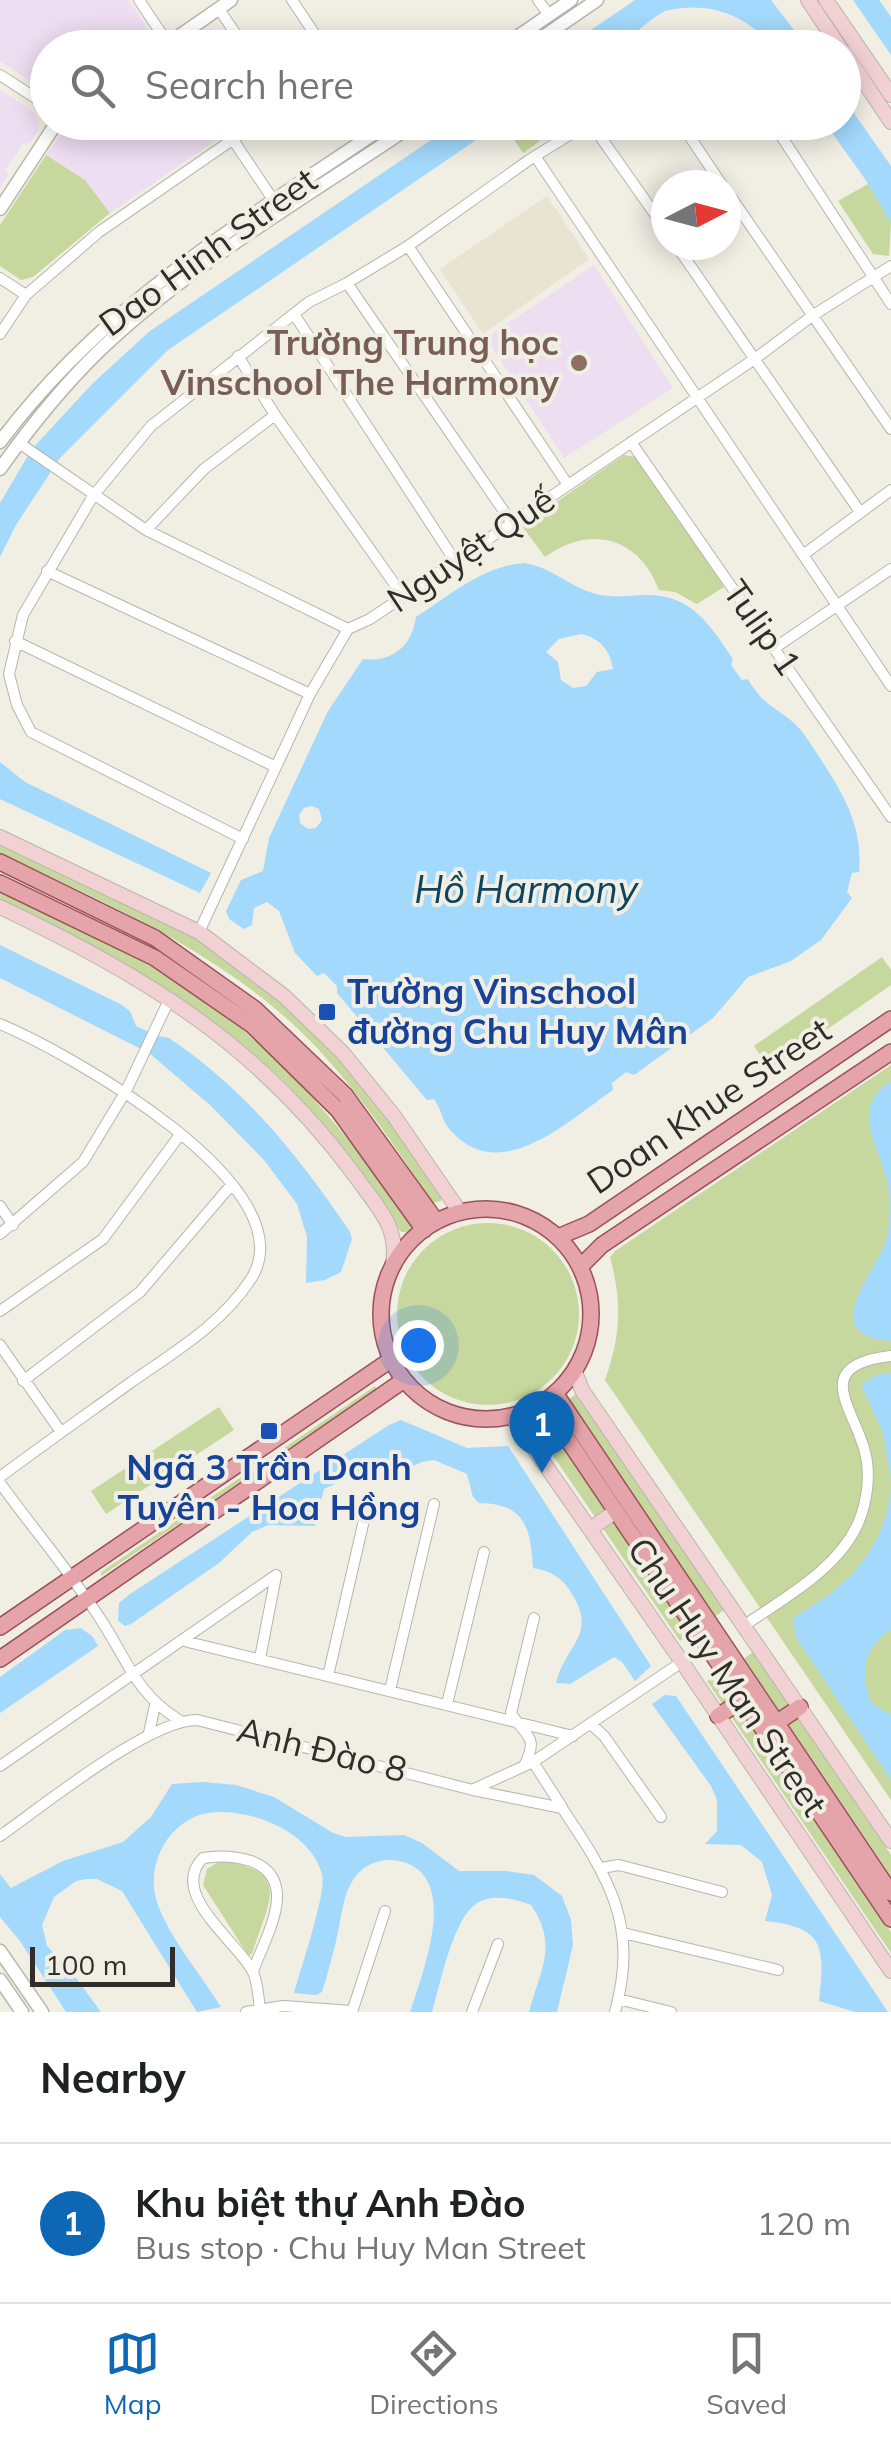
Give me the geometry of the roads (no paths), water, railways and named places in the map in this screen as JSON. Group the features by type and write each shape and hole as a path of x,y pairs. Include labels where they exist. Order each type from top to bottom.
{"main road":[{"path":"808,0 828,30"},
{"path":"826,0 847,30"},
{"path":"861,51 891,95"},
{"path":"861,78 891,122"},
{"path":"0,837 199,932 284,996 343,1053 394,1116 460,1212"},
{"path":"0,862 154,938 255,1009 345,1095 430,1226"},
{"path":"0,883 155,958 252,1025 338,1110 430,1226"},
{"path":"0,907 108,961 170,998 234,1044 332,1145 388,1222 395,1237 394,1264"},
{"name":"Doan Khue Street","path":"558,1237 588,1224 891,1019"},
{"name":"Doan Khue Street","path":"580,1267 602,1244 891,1052"},
{"path":"495,1209 544,1226 558,1237 580,1267 590,1302 589,1338 575,1372 549,1398 512,1417 478,1420 444,1412 404,1380 382,1333 382,1298 403,1250 430,1226 460,1212 495,1209"},
{"path":"0,1627 392,1360"},
{"name":"Chu Huy Man Street","path":"575,1372 582,1390 891,1841"},
{"path":"0,1658 404,1380"},
{"name":"Chu Huy Man Street","path":"549,1398 616,1511 661,1565 743,1700 891,1919"},
{"name":"Chu Huy Man Street","path":"549,1398 891,1893"},
{"name":"Chu Huy Man Street","path":"512,1417 891,1971"},
{"path":"590,1529 616,1511"},
{"path":"661,1565 688,1543"},
{"path":"718,1716 743,1700"},
{"path":"776,1723 800,1707"}],"street":[{"path":"139,0 157,30"},
{"path":"189,30 231,0"},
{"path":"292,0 312,30"},
{"path":"538,0 549,15"},
{"path":"527,30 571,0"},
{"path":"554,30 598,0"},
{"path":"219,9 233,30"},
{"path":"0,75 30,94"},
{"path":"0,209 45,140"},
{"path":"0,334 26,295 99,232 233,140 274,202"},
{"name":"Dao Hinh Street","path":"2,436 99,330 165,276 360,140"},
{"name":"Dao Hinh Street","path":"0,469 76,374 150,306 390,140"},
{"path":"243,839 31,732 9,674 23,615 92,496 152,426 309,302 408,246 561,140"},
{"path":"603,140 651,209"},
{"path":"692,140 712,170"},
{"path":"784,140 891,304"},
{"path":"535,156 891,686"},
{"path":"741,213 891,428"},
{"path":"408,246 568,485"},
{"path":"687,260 860,512"},
{"name":"Nguyệt Quế","path":"199,932 310,694 348,628 370,619 891,266"},
{"path":"0,278 26,295"},
{"path":"348,283 512,522"},
{"path":"294,314 455,561"},
{"path":"238,356 403,596"},
{"path":"146,530 204,469 275,415"},
{"path":"2,436 22,445 146,530 348,628"},
{"name":"Tulip 1","path":"632,442 891,817"},
{"path":"803,555 891,490"},
{"path":"776,647 891,569"},
{"path":"48,571 310,694"},
{"path":"15,641 276,767"},
{"path":"0,1234 83,1162 126,1091 170,998"},
{"path":"0,1024 39,1040 126,1091 220,1170 252,1210 262,1245 253,1276 220,1319 0,1480 87,1600 132,1676 154,1705 179,1720"},
{"path":"0,1311 103,1239 179,1136"},
{"path":"23,1381 140,1292 232,1184"},
{"path":"0,1206 14,1224"},
{"path":"0,1345 61,1432"},
{"path":"745,1625 825,1566 846,1544 858,1522 868,1472 842,1387 848,1372 862,1362 891,1356"},
{"path":"390,1690 434,1504"},
{"path":"328,1676 364,1520"},
{"path":"446,1704 484,1552"},
{"path":"0,1766 276,1575 260,1658"},
{"path":"528,1764 531,1739 512,1712 534,1618"},
{"path":"184,1641 572,1736"},
{"path":"473,1790 528,1764 682,1662"},
{"path":"149,1733 154,1705"},
{"path":"0,1836 149,1733 179,1720"},
{"name":"Anh Đào 8","path":"179,1720 211,1723 473,1790 562,1808"},
{"path":"592,1724 660,1816"},
{"path":"528,1764 562,1808 610,1883 626,1956 615,2012"},
{"path":"254,1971 196,1897 192,1876 203,1858 237,1857 268,1868 277,1880 278,1898 254,1971 260,2008"},
{"path":"601,1868 620,1866 722,1892"},
{"path":"246,2012 283,2006 352,2011 385,1910"},
{"path":"623,1933 778,1970"},
{"path":"472,2012 498,1944"},
{"path":"0,1951 42,2012"},
{"path":"0,1980 22,2012"},
{"path":"618,1999 671,2012"}],"water":[{"path":"635,0 771,0 794,30 756,30 725,13 696,7 665,11 638,30 591,30"},
{"path":"853,0 879,0 891,17 891,55"},
{"path":"861,123 891,166 891,223 837,140 861,140"},
{"path":"431,140 476,140 168,350 60,458 0,557 0,503 32,449 93,383 150,331"},
{"name":"Hồ Harmony","path":"509,565 534,565 602,595 674,599 697,613 733,659 731,665 742,680 748,679 763,699 794,723 809,741 845,800 860,856 859,872 852,873 847,892 852,898 821,940 791,961 748,977 713,1018 634,1075 626,1072 612,1083 613,1090 556,1130 514,1150 492,1152 472,1147 452,1132 434,1099 427,1100 337,993 337,986 324,973 317,976 295,953 279,911 267,902 254,908 252,925 244,929 229,919 226,911 241,880 263,871 269,838 328,711 363,659 383,658 399,650 410,636 416,617 467,583","holes":["581,634 603,646 613,669 597,672 586,686 573,688 561,680 558,662 546,652 559,639","311,806 319,809 322,820 316,828 308,829 300,823 299,815"]},
{"path":"0,762 25,782 211,873 200,893 0,799"},
{"path":"0,945 120,1004 130,1011 136,1026 169,1038 246,1102 291,1151 350,1232 352,1239 341,1272 306,1283 307,1237 297,1204 264,1160 210,1105 149,1053 0,978"},
{"path":"891,1081 891,1341 869,1337 857,1328 853,1316 889,1227 888,1186 869,1116 878,1092"},
{"path":"891,1373 891,1479 883,1433 861,1385 876,1375"},
{"path":"401,1420 467,1448 508,1446 651,1666 635,1681 614,1657 570,1684 556,1683 581,1630 579,1608 572,1594 556,1576 533,1568 527,1531 516,1514 495,1504 479,1503 473,1497 467,1474 434,1460 396,1474 365,1470 324,1489 315,1526 268,1525 252,1532 219,1563 131,1624 125,1626 118,1621 119,1603 130,1594"},
{"path":"891,1488 891,1629 869,1653 865,1671 872,1703 891,1715 891,1780 795,1636 794,1617 830,1593 860,1565 881,1530"},
{"path":"81,1628 98,1646 0,1713 0,1677 65,1630"},
{"path":"665,1695 676,1696 888,2012 855,2012 819,2001 821,1967 817,1944 800,1929 765,1921 772,1895 762,1862 741,1845 705,1844 717,1831 717,1800 652,1704"},
{"path":"172,1784 236,1785 274,1797 346,1837 404,1835 422,1843 459,1871 534,1875 562,1896 571,1920 573,1945 557,2012 529,2012 545,1958 539,1920 531,1905 497,1898 477,1903 461,1923 448,1953 432,2012 410,2012 429,1948 433,1900 427,1881 414,1867 392,1860 365,1868 350,1886 322,1992 294,1993 321,1897 322,1874 316,1859 280,1827 247,1815 216,1812 186,1821 165,1843 158,1856 154,1887 169,1928 221,2007 197,2012 122,1891 97,1879 86,1879 76,1881 54,1897 42,1925 47,1946 101,2012 66,2012 0,1917 0,1874 11,1888 63,1861 123,1842 151,1817"}],"place":[{"name":"Trường Trung học Vinschool The Harmony","path":"579,363"},
{"name":"Trường Vinschool đường Chu Huy Mân","path":"327,1012"},
{"name":"Ngã 3 Trần Danh Tuyên - Hoa Hồng","path":"269,1431"},
{"name":"Khu biệt thự Anh Đào","path":"542,1473"}]}
